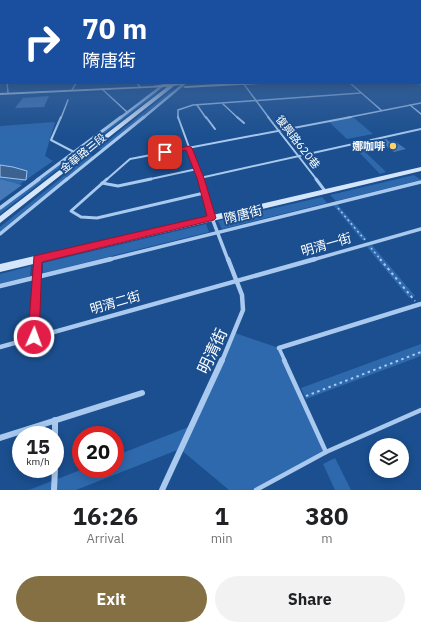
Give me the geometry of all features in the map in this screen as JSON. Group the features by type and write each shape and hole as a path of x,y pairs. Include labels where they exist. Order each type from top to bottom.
{"street":[{"path":"0,94 54,91"},
{"name":"金華路二段","path":"0,208 127,112 158,91"},
{"name":"金華路二段","path":"0,220 160,91"},
{"name":"金華路二段","path":"0,234 174,91"},
{"name":"隋唐街","path":"0,268 421,169"},
{"name":"隋唐街","path":"0,286 421,182"},
{"name":"明清街","path":"162,490 235,333 243,310 242,295 212,218"},
{"name":"明清一街","path":"236,280 421,229"},
{"name":"明清二街","path":"0,347 236,280"},
{"path":"279,348 420,304"},
{"path":"0,438 142,393"},
{"path":"55,420 55,426"},
{"path":"54,478 54,490"}],"lane":[{"path":"104,91 127,112"},
{"name":"復興路620巷","path":"249,91 325,191"},
{"path":"212,218 197,169 177,114 178,110 181,108 198,104 223,104 255,100 361,92 381,110"},
{"name":"金華路二段","path":"68,100 52,140 54,143 74,152"},
{"path":"204,194 89,219 77,217 71,211 130,159 421,103"},
{"path":"198,104 215,130"},
{"path":"223,104 244,123"},
{"path":"410,105 421,114"},
{"path":"200,178 421,129"},
{"path":"102,183 111,186 118,186 197,169"},
{"path":"34,337 37,259"},
{"path":"279,348 326,452"},
{"path":"256,490 326,452 421,410"}],"path":[{"path":"334,203 420,304"},
{"path":"301,398 421,352"}],"shaded area":[{"path":"173,91 103,149 98,149 169,92"},
{"path":"156,92 158,93 80,152 77,152"},
{"path":"353,117 373,134 347,139 328,121"},
{"path":"55,122 45,156 53,161 20,184 0,182 0,126"},
{"path":"357,144 386,172 380,174 352,145"},
{"path":"90,155 93,156 0,232 0,227"},
{"path":"70,157 72,158 0,214 0,209"},
{"path":"0,165 27,171 26,180 0,177"},
{"path":"414,175 421,180 336,201 330,195"},
{"path":"322,197 327,203 222,229 218,221"},
{"path":"337,204 367,239 362,240 333,205"},
{"path":"206,224 209,232 43,273 43,263"},
{"path":"372,245 415,296 409,298 367,247"},
{"path":"31,266 30,276 0,284 0,274"},
{"path":"235,333 279,348 326,452 256,490 229,490 180,449 124,471 124,452 191,426"},
{"path":"421,344 421,356 306,399 301,388"},
{"path":"335,458 351,490 335,490 323,464"},
{"path":"72,473 72,478 106,478 76,490 29,490 60,478 64,478 64,476"}],"building":[{"path":"49,96 44,107 15,108 23,98"},
{"name":"娜咖啡","path":"386,139 390,142 394,141 406,149 394,152 379,141"},
{"path":"0,179 22,185 0,201"}],"place":[{"name":"娜咖啡","path":"393,146"}],"route":[{"path":"34,337 37,259 212,218 189,148 165,152"}]}
